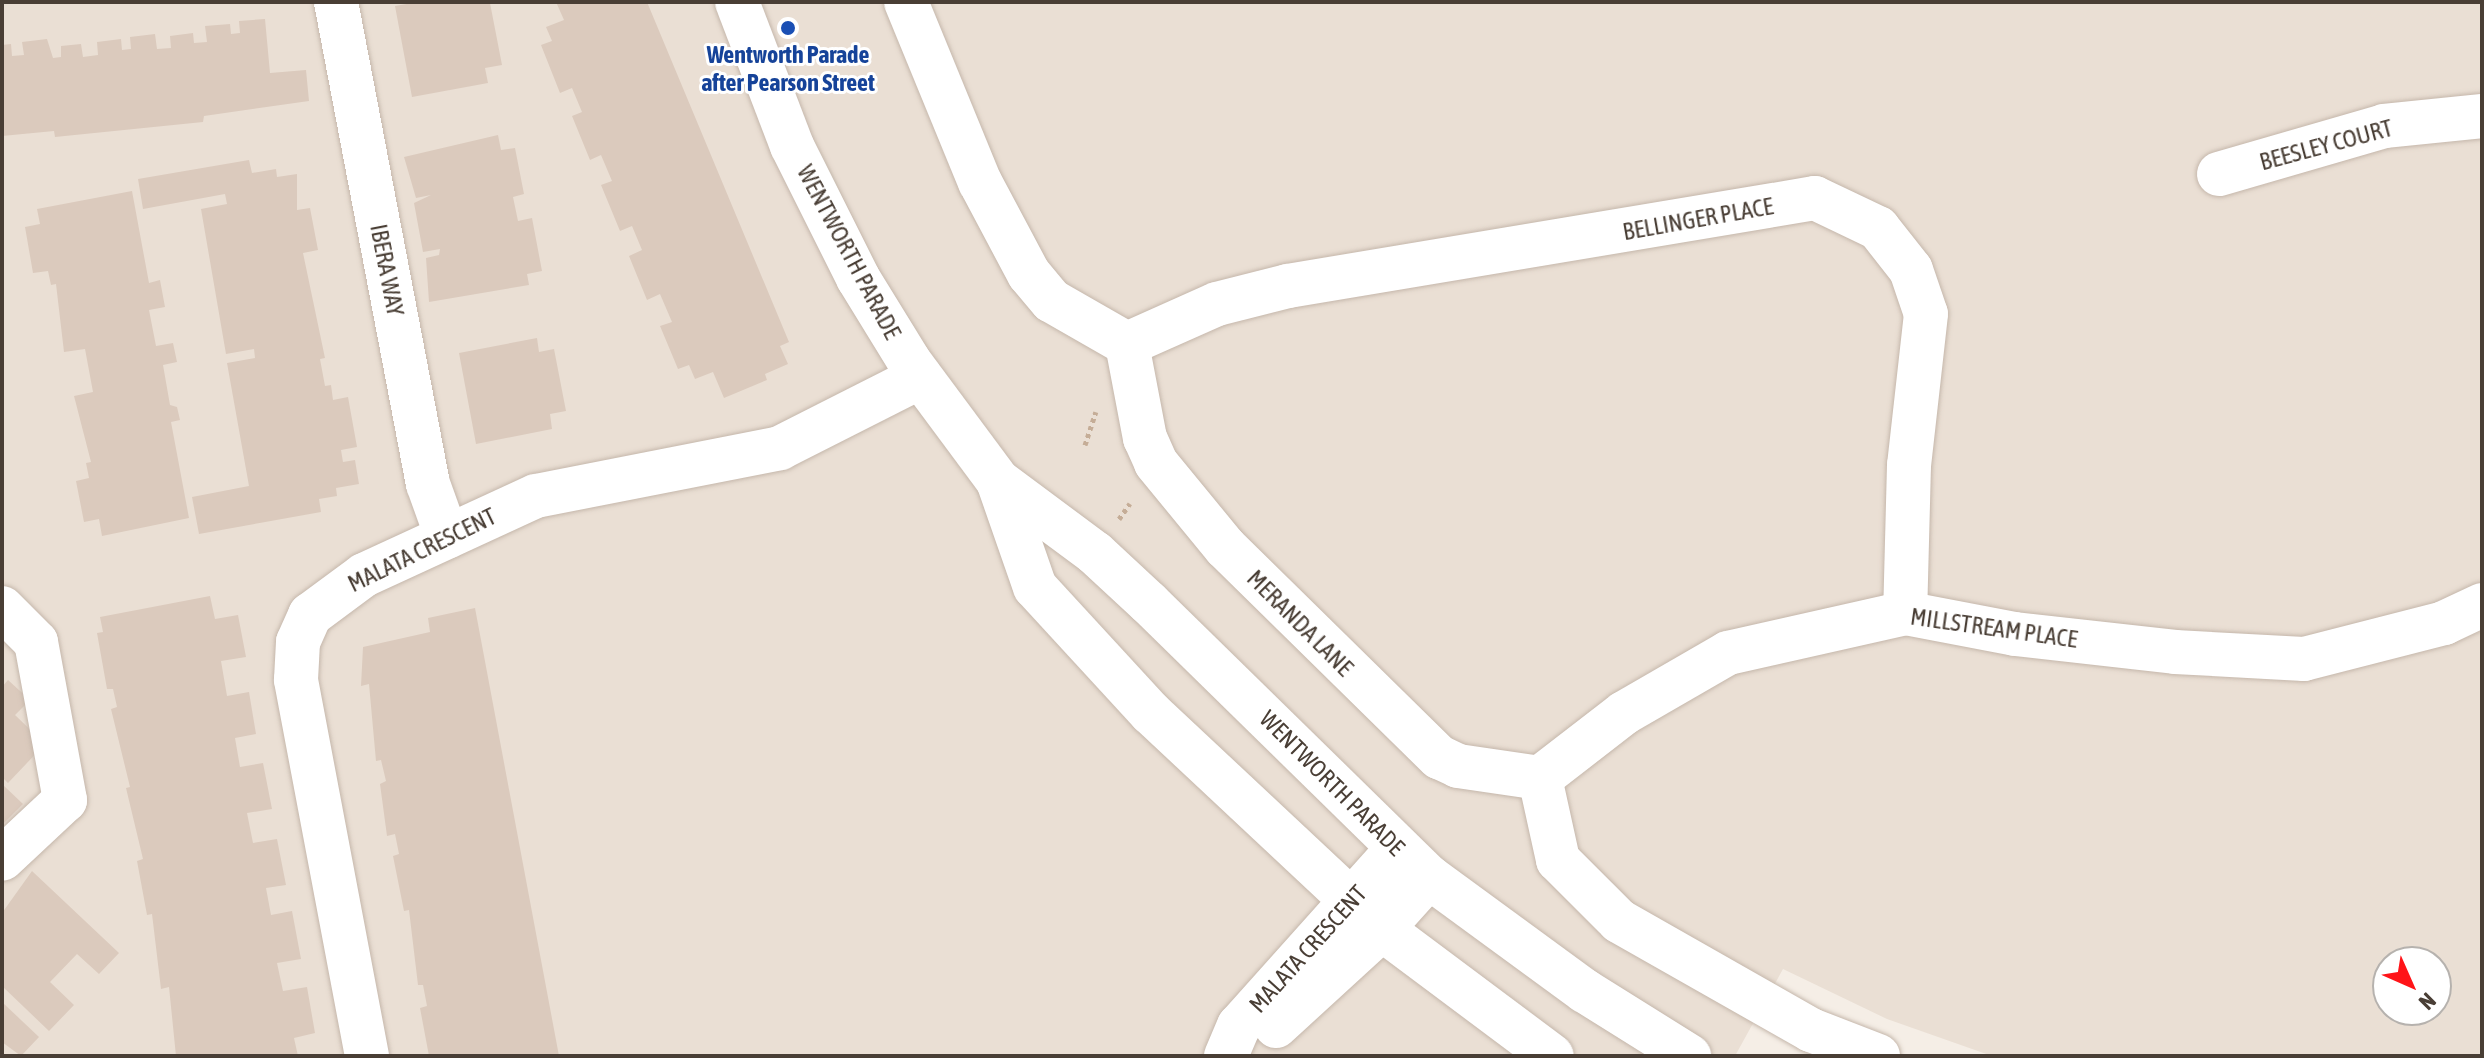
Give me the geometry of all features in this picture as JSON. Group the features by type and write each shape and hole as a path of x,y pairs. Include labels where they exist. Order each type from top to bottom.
{"street":[{"name":"IBERA WAY","path":"336,2 428,484 447,537"},
{"name":"WENTWORTH PARADE","path":"737,2 766,83 819,202 920,377 998,481 1095,553 1413,862 1585,991 1689,1056"},
{"path":"906,2 980,182 1029,274 1052,301 1127,344"},
{"name":"BEESLEY COURT","path":"2219,174 2384,126 2482,116"},
{"name":"BELLINGER PLACE","path":"1127,344 1217,304 1277,289 1815,198 1878,228 1911,270 1926,314 1909,465 1905,613"},
{"name":"MERANDA LANE","path":"1127,344 1145,438 1156,463 1225,547 1439,757 1458,766 1540,778"},
{"name":"MALATA CRESCENT","path":"367,1056 309,764 296,680 298,642 310,615 333,594 536,496 780,448 920,377"},
{"name":"WENTWORTH PARADE","path":"998,481 1035,587 1151,713 1367,915 1552,1056"},
{"name":"MILLSTREAM PLACE","path":"1540,778 1624,713 1728,653 1905,613 2015,634 2175,652 2304,659 2444,623 2482,605"},
{"path":"2,608 36,642 65,800 2,859"},
{"path":"1540,778 1558,860 1619,921 1811,1030 1878,1056"},
{"name":"MALATA CRESCENT","path":"1238,1056 1260,1042 1413,862"},
{"name":"MALATA CRESCENT","path":"1226,1056 1239,1026 1367,915"}],"path":[{"path":"1085,445 1097,404"}],"shaded area":[{"path":"2,2 2482,2 2482,1056 1992,1056 1887,1019 1783,969 1735,1056 2,1056"}],"building":[{"path":"418,2 490,3 502,65 485,68 488,83 412,97 395,6"},
{"path":"556,2 647,2 789,342 780,346 788,364 765,374 767,380 724,398 713,372 695,379 689,365 678,369 660,326 672,322 660,294 647,300 629,256 642,250 632,226 620,231 601,185 612,181 601,155 590,160 572,116 582,112 572,88 560,93 541,45 552,41 546,27 564,20"},
{"path":"265,19 270,73 306,70 309,101 204,116 203,122 55,137 54,131 2,136 2,45 11,44 12,56 24,55 22,42 47,39 53,58 61,57 61,46 81,44 83,57 98,55 97,42 121,39 122,50 131,49 130,37 155,34 157,49 171,48 170,36 193,33 194,43 207,42 205,26 230,24 231,34 240,33 239,21"},
{"path":"498,135 501,150 515,148 524,194 513,197 518,221 532,218 542,271 527,274 529,285 429,302 426,258 439,255 440,249 423,252 414,203 431,195 416,198 404,157"},
{"path":"249,160 252,173 276,169 277,177 297,174 297,210 310,208 318,250 303,253 325,358 320,359 325,386 331,385 333,400 348,397 357,447 341,450 343,462 355,460 359,484 336,488 337,496 319,499 321,512 199,534 192,497 249,486 227,363 255,358 254,349 226,354 201,209 227,204 225,194 143,209 138,179"},
{"path":"132,191 149,283 160,280 165,307 149,310 156,346 173,343 177,362 163,365 170,405 177,407 180,420 171,422 189,518 102,536 99,519 84,522 76,481 89,478 86,463 91,462 74,396 93,392 85,349 64,352 56,284 51,285 48,271 33,273 25,227 40,224 37,209"},
{"path":"537,338 539,352 554,349 566,411 550,414 552,429 476,444 459,353"},
{"path":"210,596 215,619 238,615 246,657 221,661 227,696 249,692 256,734 235,738 240,767 263,763 272,809 247,813 253,843 277,839 286,885 266,888 271,915 292,911 301,959 277,963 283,991 307,987 315,1033 294,1038 298,1056 176,1056 169,987 161,989 152,914 147,915 137,861 143,859 111,709 117,707 113,689 107,689 97,633 103,632 100,617"},
{"path":"475,608 559,1056 429,1056 420,1008 427,1006 423,985 418,985 409,910 404,911 393,856 399,854 395,834 387,836 380,784 386,781 381,760 376,761 369,684 361,686 363,647 430,632 428,618"},
{"path":"8,680 30,700 15,715 45,744 8,783 2,777 2,687"},
{"path":"2,784 23,804 2,825"},
{"path":"32,871 119,953 99,974 77,954 50,982 74,1005 49,1031 2,986 2,913"},
{"path":"2,1002 39,1037 21,1056 2,1042"}],"place":[{"name":"Wentworth Parade after Pearson Street","path":"788,28"}]}
